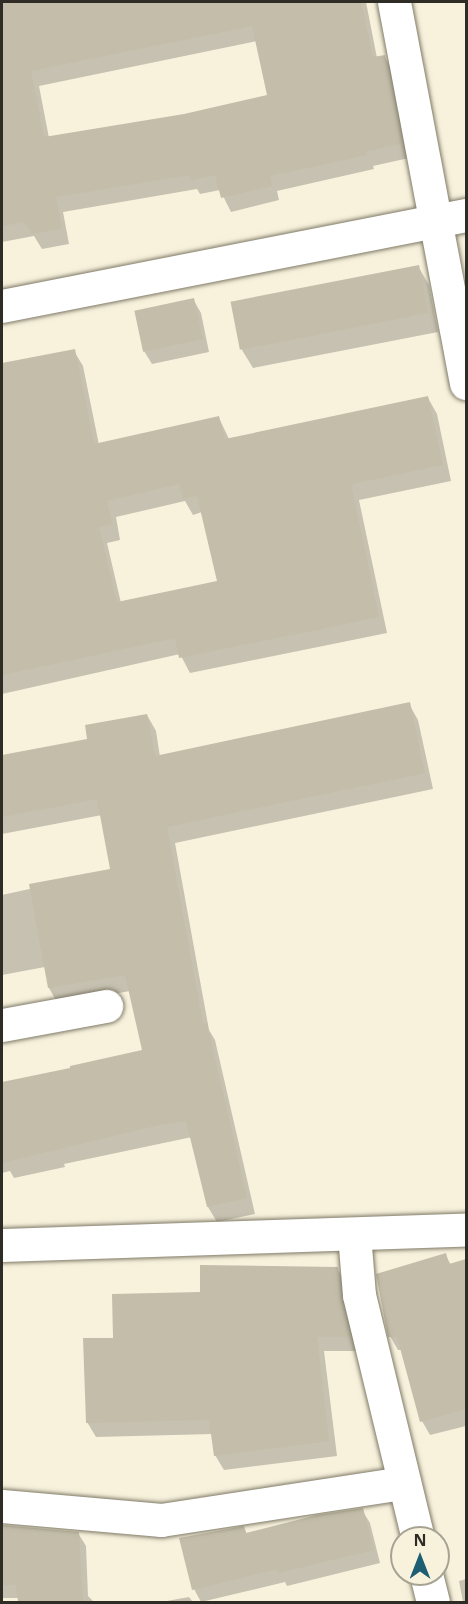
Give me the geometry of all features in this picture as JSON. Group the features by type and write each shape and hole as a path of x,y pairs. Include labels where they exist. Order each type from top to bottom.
{"street":[{"path":"394,2 466,383"},
{"path":"2,306 466,215"},
{"path":"2,1025 106,1006"},
{"path":"2,1245 466,1230"},
{"path":"354,1234 359,1295 415,1526"},
{"path":"2,1506 161,1520 404,1483"},
{"path":"429,1586 433,1602"}],"building":[{"path":"2,2 361,2 373,57 385,55 402,144 366,151 367,155 270,176 272,186 221,198 215,175 191,180 189,175 56,197 62,229 32,234 24,222 2,226","holes":["252,26 267,95 184,114 44,137 31,71"]},
{"path":"419,265 428,313 240,350 231,302"},
{"path":"194,298 203,339 143,352 134,311"},
{"path":"75,349 94,444 219,416 225,439 428,396 443,465 351,484 379,617 179,658 175,638 2,675 2,363","holes":["179,484 183,499 197,496 217,581 117,602 99,527 112,524 107,501"]},
{"path":"410,702 425,773 167,827 203,1024 207,1023 247,1198 207,1207 186,1121 159,1125 2,1163 2,1082 142,1050 125,975 48,988 29,884 110,869 97,799 2,817 2,755 87,739 85,725 147,714 155,756"},
{"path":"446,1253 449,1264 466,1259 466,1409 420,1422 397,1337 388,1337 376,1274"},
{"path":"200,1265 338,1267 341,1299 350,1337 317,1337 329,1441 214,1456 209,1420 86,1423 83,1338 113,1338 112,1294 200,1292"},
{"path":"363,1508 374,1550 278,1573 277,1569 192,1590 179,1538 244,1526 246,1533 317,1515"},
{"path":"2,1525 79,1532 83,1602 18,1602 16,1585 2,1585"}]}
